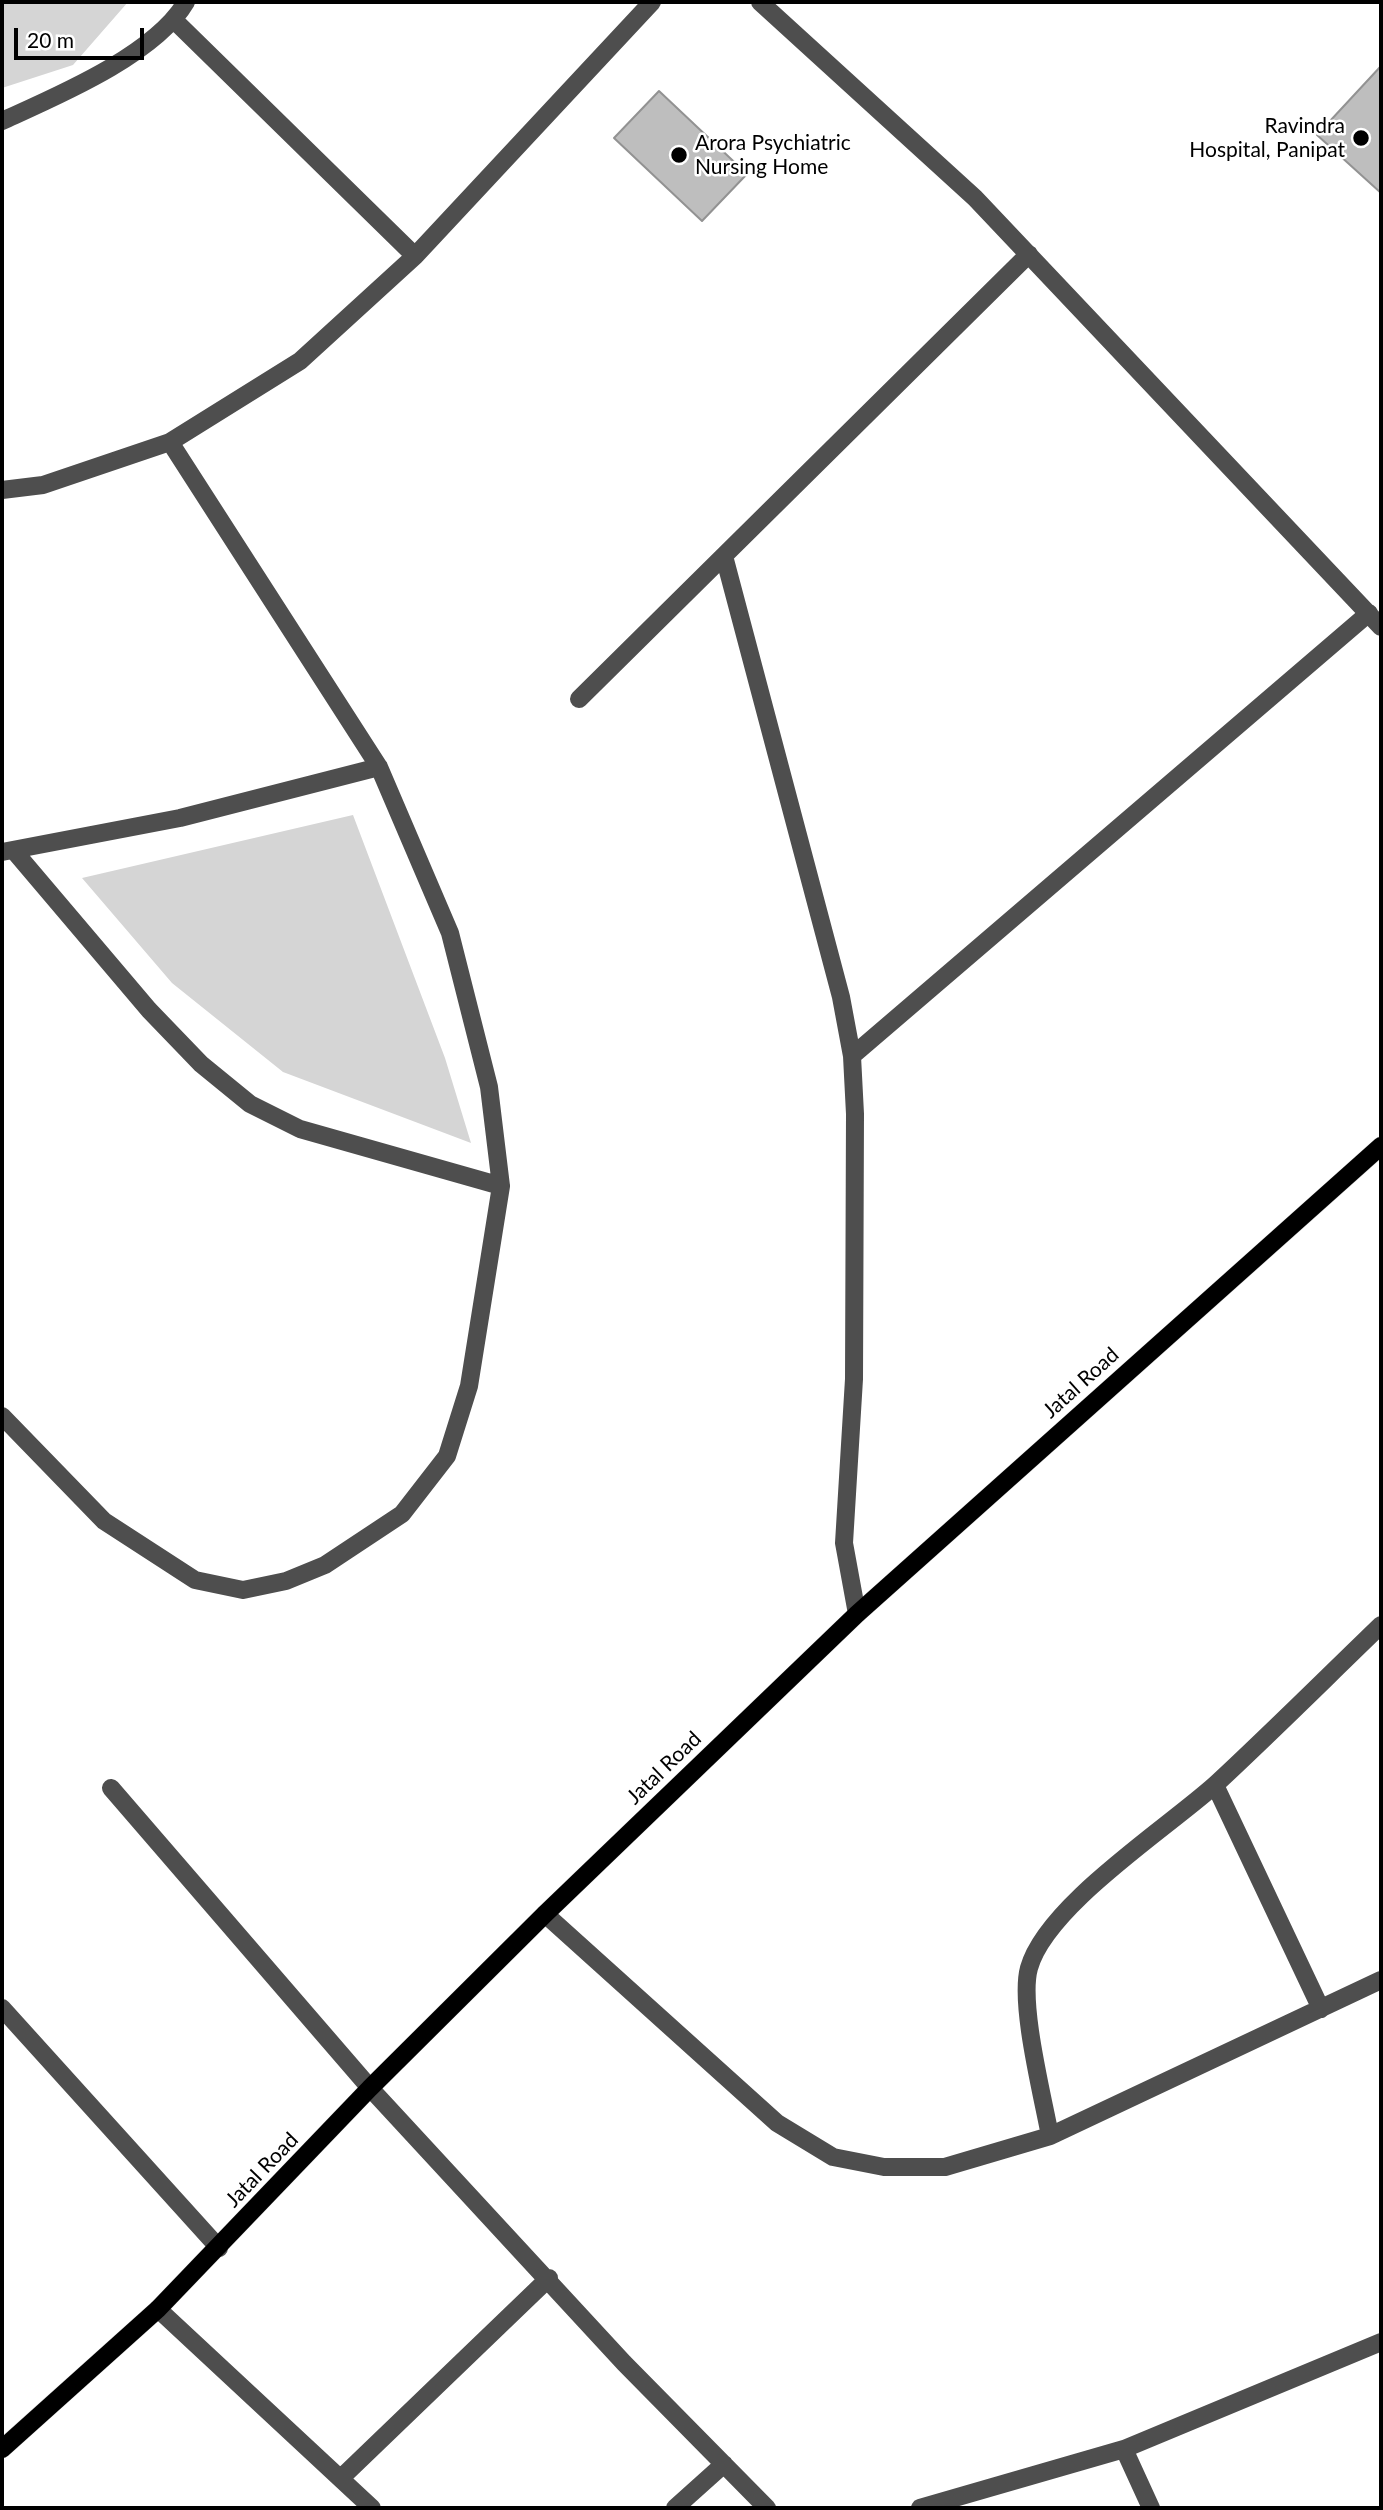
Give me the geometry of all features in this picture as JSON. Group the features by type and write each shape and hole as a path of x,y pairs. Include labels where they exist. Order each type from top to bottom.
{"main road":[{"name":"Jatal Road","path":"2,2449 159,2309 370,2088 545,1914 857,1614 1381,1146"}],"street":[{"path":"2,121 89,82 175,20 186,2"},
{"path":"2,490 43,485 170,442 300,361 415,256 652,2"},
{"path":"760,2 900,126 1029,254 1381,627"},
{"path":"175,20 415,256"},
{"path":"579,699 1029,254"},
{"path":"2,1416 104,1521 195,1580 243,1590 286,1581 325,1565 402,1514 447,1455 469,1386 501,1186 489,1087 450,933 379,767 170,442"},
{"path":"724,556 841,997 852,1056 855,1114 854,1379 844,1543 857,1614"},
{"path":"852,1056 1369,613"},
{"path":"8,852 180,818 379,767"},
{"path":"8,852 149,1010 201,1064 250,1104 300,1129 501,1186"},
{"path":"1050,2137 1029,2019 1028,1970 1041,1938 1075,1902 1215,1785 1381,1625"},
{"path":"1215,1785 1321,2009"},
{"path":"111,1788 370,2088 549,2278 624,2363 767,2508"},
{"path":"545,1914 776,2123 833,2157 884,2167 945,2167 1050,2137 1381,1980"},
{"path":"2,2008 219,2248"},
{"path":"341,2478 549,2278"},
{"path":"159,2309 372,2508"},
{"path":"920,2508 1124,2449 1381,2342"},
{"path":"1124,2449 1151,2508"},
{"path":"675,2508 724,2465"}],"shaded area":[{"path":"2,2 128,2 73,65 2,88"},
{"path":"353,815 445,1058 471,1143 283,1072 172,983 82,878"}],"building":[{"path":"1381,66 1381,193 1317,135"},
{"path":"659,91 747,174 702,221 614,138"}],"place":[{"name":"Ravindra Hospital, Panipat","path":"1361,138"},
{"name":"Arora Psychiatric Nursing Home","path":"679,155"}]}
